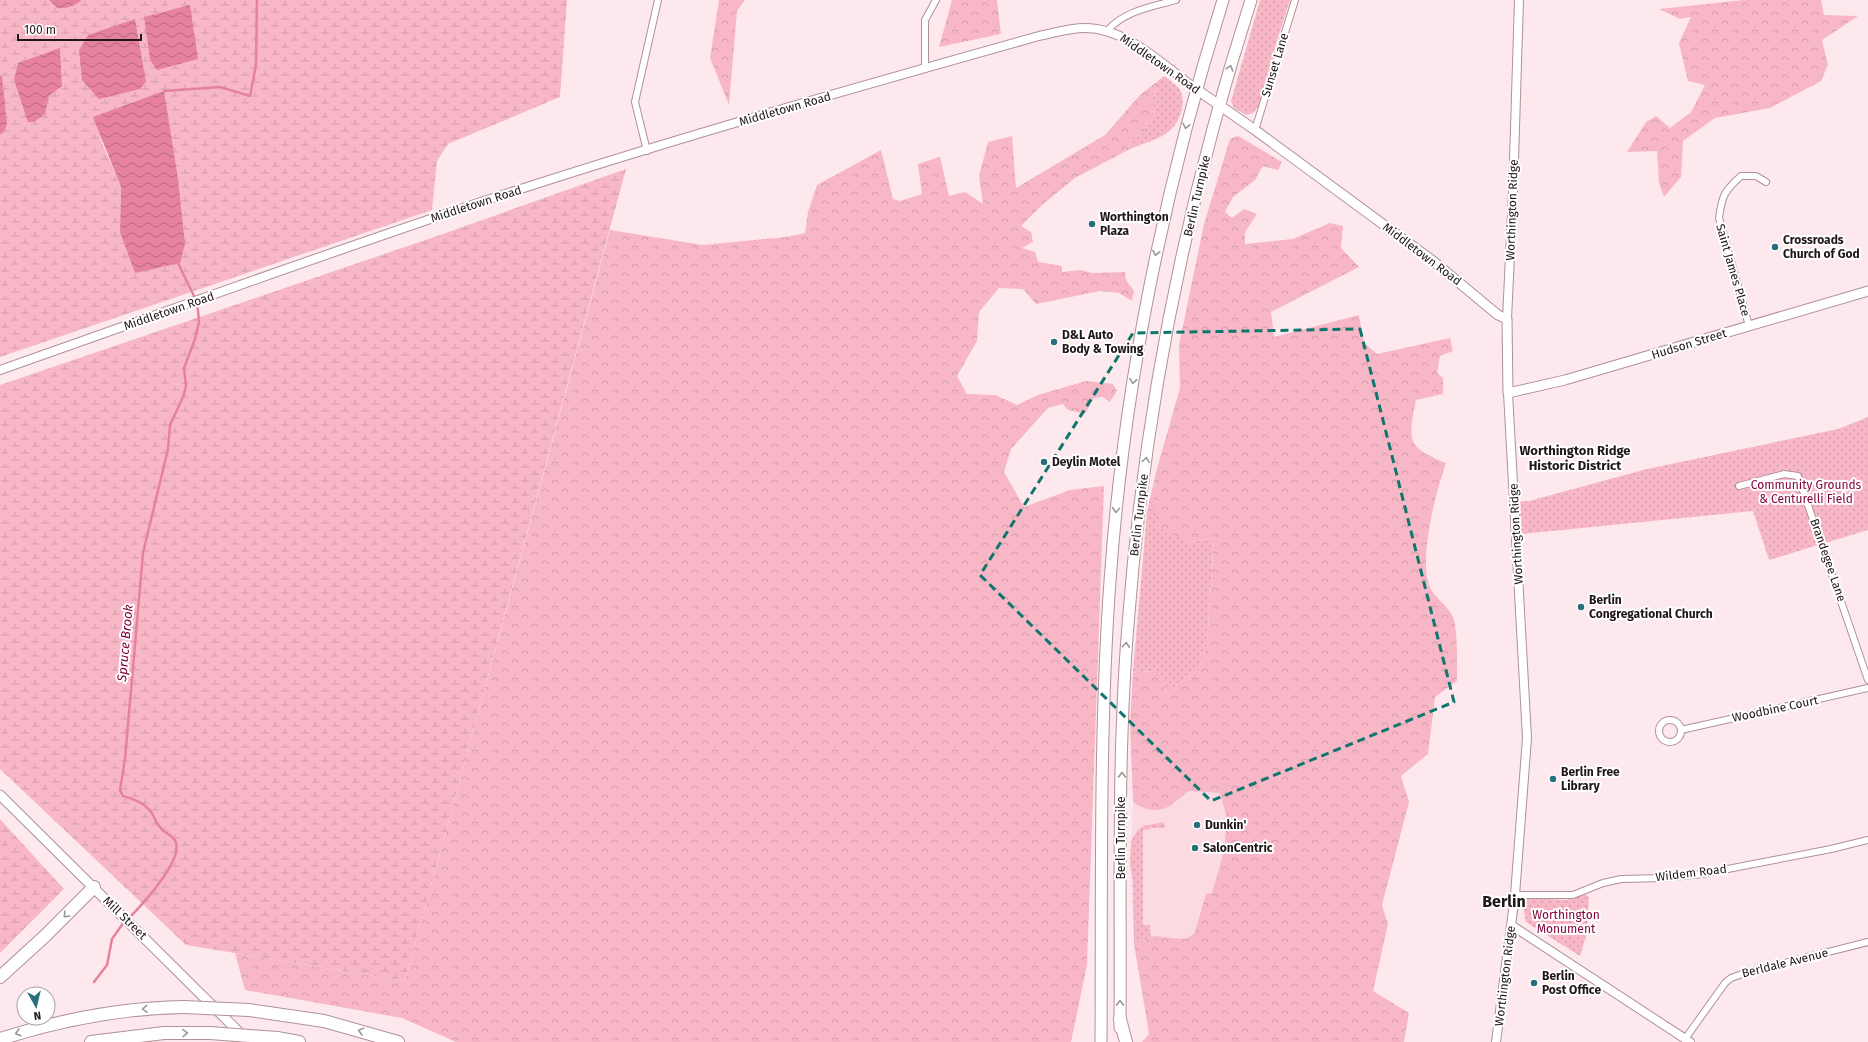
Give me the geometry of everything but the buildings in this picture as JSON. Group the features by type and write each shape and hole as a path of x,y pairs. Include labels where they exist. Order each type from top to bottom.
{"highway":[{"name":"Berlin Turnpike","path":"1101,1042 1104,708 1110,580 1118,496 1128,412 1150,285 1167,203 1196,89 1223,0"},
{"name":"Berlin Turnpike","path":"1120,1042 1123,710 1127,626 1135,542 1152,416 1167,332 1193,209 1219,106 1251,0"},
{"path":"0,977 45,936 94,887"},
{"path":"0,1038 43,1026 99,1014 184,1007 249,1010 324,1021 398,1042"},
{"path":"1120,1019 1126,1042"},
{"path":"90,1042 164,1033 210,1033 277,1038 299,1042"}],"main road":[{"name":"Middletown Road","path":"1196,89 1255,130 1455,278 1498,315 1507,319"},
{"name":"Hudson Street","path":"1508,393 1573,378 1868,291"},
{"name":"Worthington Ridge","path":"1507,319 1508,393"},
{"name":"Mill Street","path":"0,795 249,1042"}],"street":[{"path":"646,151 635,102 658,0"},
{"path":"925,69 925,20 936,0"},
{"path":"1107,31 1115,22 1126,15 1176,0"},
{"name":"Sunset Lane","path":"1255,130 1295,0"},
{"name":"Worthington Ridge","path":"1507,319 1514,184 1519,0"},
{"name":"Middletown Road","path":"0,370 486,201 761,115 1056,32 1084,28 1107,31 1133,43 1196,89"},
{"name":"Saint James Place","path":"1749,326 1719,218 1721,201 1728,187 1741,176 1756,176 1766,182"},
{"name":"Worthington Ridge","path":"1496,1042 1515,895 1527,738 1508,393"},
{"name":"Brandegee Lane","path":"1738,486 1784,474 1798,476 1868,680"},
{"name":"Woodbine Court","path":"1681,730 1868,688"},
{"name":"Wildem Road","path":"1515,895 1573,895 1602,883 1621,878 1663,878 1702,874 1831,849 1868,840"},
{"path":"1511,925 1688,1040"},
{"name":"Berldale Avenue","path":"1688,1040 1721,988 1731,978 1745,973 1868,942"}],"highlighted area":[{"path":"1360,329 1454,702 1211,801 980,575 1133,333"}],"shaded area":[{"path":"1188,791 1220,793 1227,818 1224,851 1212,894 1200,911 1194,934 1185,939 1175,937 1146,938 1134,944 1130,863 1133,802 1141,807 1175,804"}],"green space":[{"path":"0,0 49,0 57,8 74,5 82,0 567,0 560,97 448,144 437,161 432,210 0,357 0,134 3,133 2,76 0,76","holes":["60,49 62,86 49,96","99,136 180,263 120,232 121,187"]},
{"path":"719,0 745,0 737,11 729,105 710,58"},
{"path":"952,0 997,0 1001,34 939,47"},
{"path":"1260,0 1290,0 1275,47 1259,106 1253,113 1246,115 1234,108 1231,101"},
{"path":"1744,0 1821,0 1824,15 1858,16 1822,40 1828,65 1821,81 1770,108 1715,118 1683,141 1681,177 1664,197 1659,183 1657,151 1627,152 1646,122 1656,116 1670,128 1691,112 1705,85 1688,81 1679,43 1691,17 1680,19 1659,9"},
{"path":"1164,76 1177,86 1181,92 1183,102 1179,118 1175,125 1163,136 1130,149 1131,140 1143,133 1155,115 1152,99 1158,88 1158,81"},
{"path":"1158,81 1158,88 1152,99 1155,115 1143,133 1131,140 1130,149 1075,178 1042,205 1021,226 1031,232 1033,242 1022,248 1035,252 1038,262 1062,266 1062,272 1080,270 1092,273 1125,272 1126,280 1134,291 1132,301 1119,293 1100,291 1036,304 1023,289 999,288 979,312 977,341 957,376 967,394 995,395 1017,405 1038,395 1086,381 1113,384 1117,391 1110,402 1103,397 1094,398 1085,414 1068,410 1063,404 1048,408 1011,449 1004,472 1024,507 1070,490 1104,486 1087,965 1071,1042 456,1042 402,1018 245,990 235,953 405,981 610,230 703,245 786,237 805,233 808,212 817,185 881,150 893,199 900,201 922,194 918,164 940,157 949,196 965,192 983,204 979,176 988,142 1012,136 1016,188 1105,135 1140,95"},
{"path":"1238,136 1282,162 1278,170 1263,166 1255,180 1233,197 1225,212 1232,218 1244,209 1257,214 1245,232 1245,244 1293,239 1330,223 1343,226 1341,248 1359,267 1271,312 1274,337 1359,315 1364,343 1377,354 1450,338 1453,351 1440,356 1437,373 1443,378 1443,394 1416,400 1411,434 1417,447 1423,452 1446,463 1430,524 1427,542 1426,573 1431,589 1451,613 1455,623 1457,681 1435,697 1428,754 1401,776 1409,802 1382,905 1388,924 1373,991 1409,1013 1404,1042 1142,1042 1149,1034 1134,944 1153,938 1153,936 1185,939 1194,934 1206,894 1212,893 1224,851 1227,818 1220,793 1188,791 1169,806 1156,810 1141,807 1133,802 1130,723 1133,671 1159,672 1166,693 1199,669 1207,643 1214,538 1189,542 1158,528 1153,500 1156,472 1180,388 1179,345 1204,224 1230,139"},
{"path":"626,169 405,981 186,945 0,769 0,385 440,235"},
{"name":"Community Grounds & Centurelli Field","path":"1868,417 1868,530 1769,560 1753,511 1512,535 1511,502 1529,501 1647,469 1838,429"},
{"path":"1156,472 1153,500 1189,542 1214,538 1207,643 1199,669 1166,693 1159,672 1133,671 1147,512"},
{"path":"0,819 64,889 0,953"},
{"path":"1164,822 1165,828 1150,828 1149,830 1143,830 1143,925 1150,925 1150,934 1153,938 1134,944 1133,881 1130,863 1131,841 1138,830 1143,826"},
{"name":"Worthington Monument","path":"1585,894 1589,897 1587,933 1580,956 1526,922 1523,906 1528,898 1566,900"}],"water":[{"path":"49,0 82,0 70,7 57,8"},
{"path":"190,5 198,59 157,70 150,60 144,17"},
{"path":"135,19 146,82 140,89 99,99 82,80 79,50 88,35"},
{"path":"60,48 62,86 49,96 45,114 34,122 28,122 14,80 18,63"},
{"path":"0,76 2,76 7,124 3,133 0,134"},
{"path":"164,91 178,179 185,244 180,263 135,273 120,232 121,187 93,117"}],"waterway":[{"path":"164,91 220,87 250,96 256,65 257,0"},
{"name":"Spruce Brook","path":"128,919 167,872 176,851 175,840 160,827 150,811 144,805 123,796 120,790 125,759 143,553 168,449 170,425 183,397 186,386 184,368 195,339 199,322 195,298 178,263"},
{"name":"Spruce Brook","path":"94,982 107,965 112,939 124,922"}],"place":[{"name":"Worthington Plaza","path":"1092,224"},
{"name":"Crossroads Church of God","path":"1775,247"},
{"name":"D&L Auto Body & Towing","path":"1054,342"},
{"name":"Deylin Motel","path":"1044,462"},
{"name":"Berlin Congregational Church","path":"1581,607"},
{"name":"Berlin Free Library","path":"1553,779"},
{"name":"Dunkin'","path":"1197,825"},
{"name":"SalonCentric","path":"1195,848"},
{"name":"Berlin Post Office","path":"1534,983"}],"district":[{"name":"Worthington Ridge Historic District","path":"1575,458"},
{"name":"Berlin","path":"1504,901"}]}
